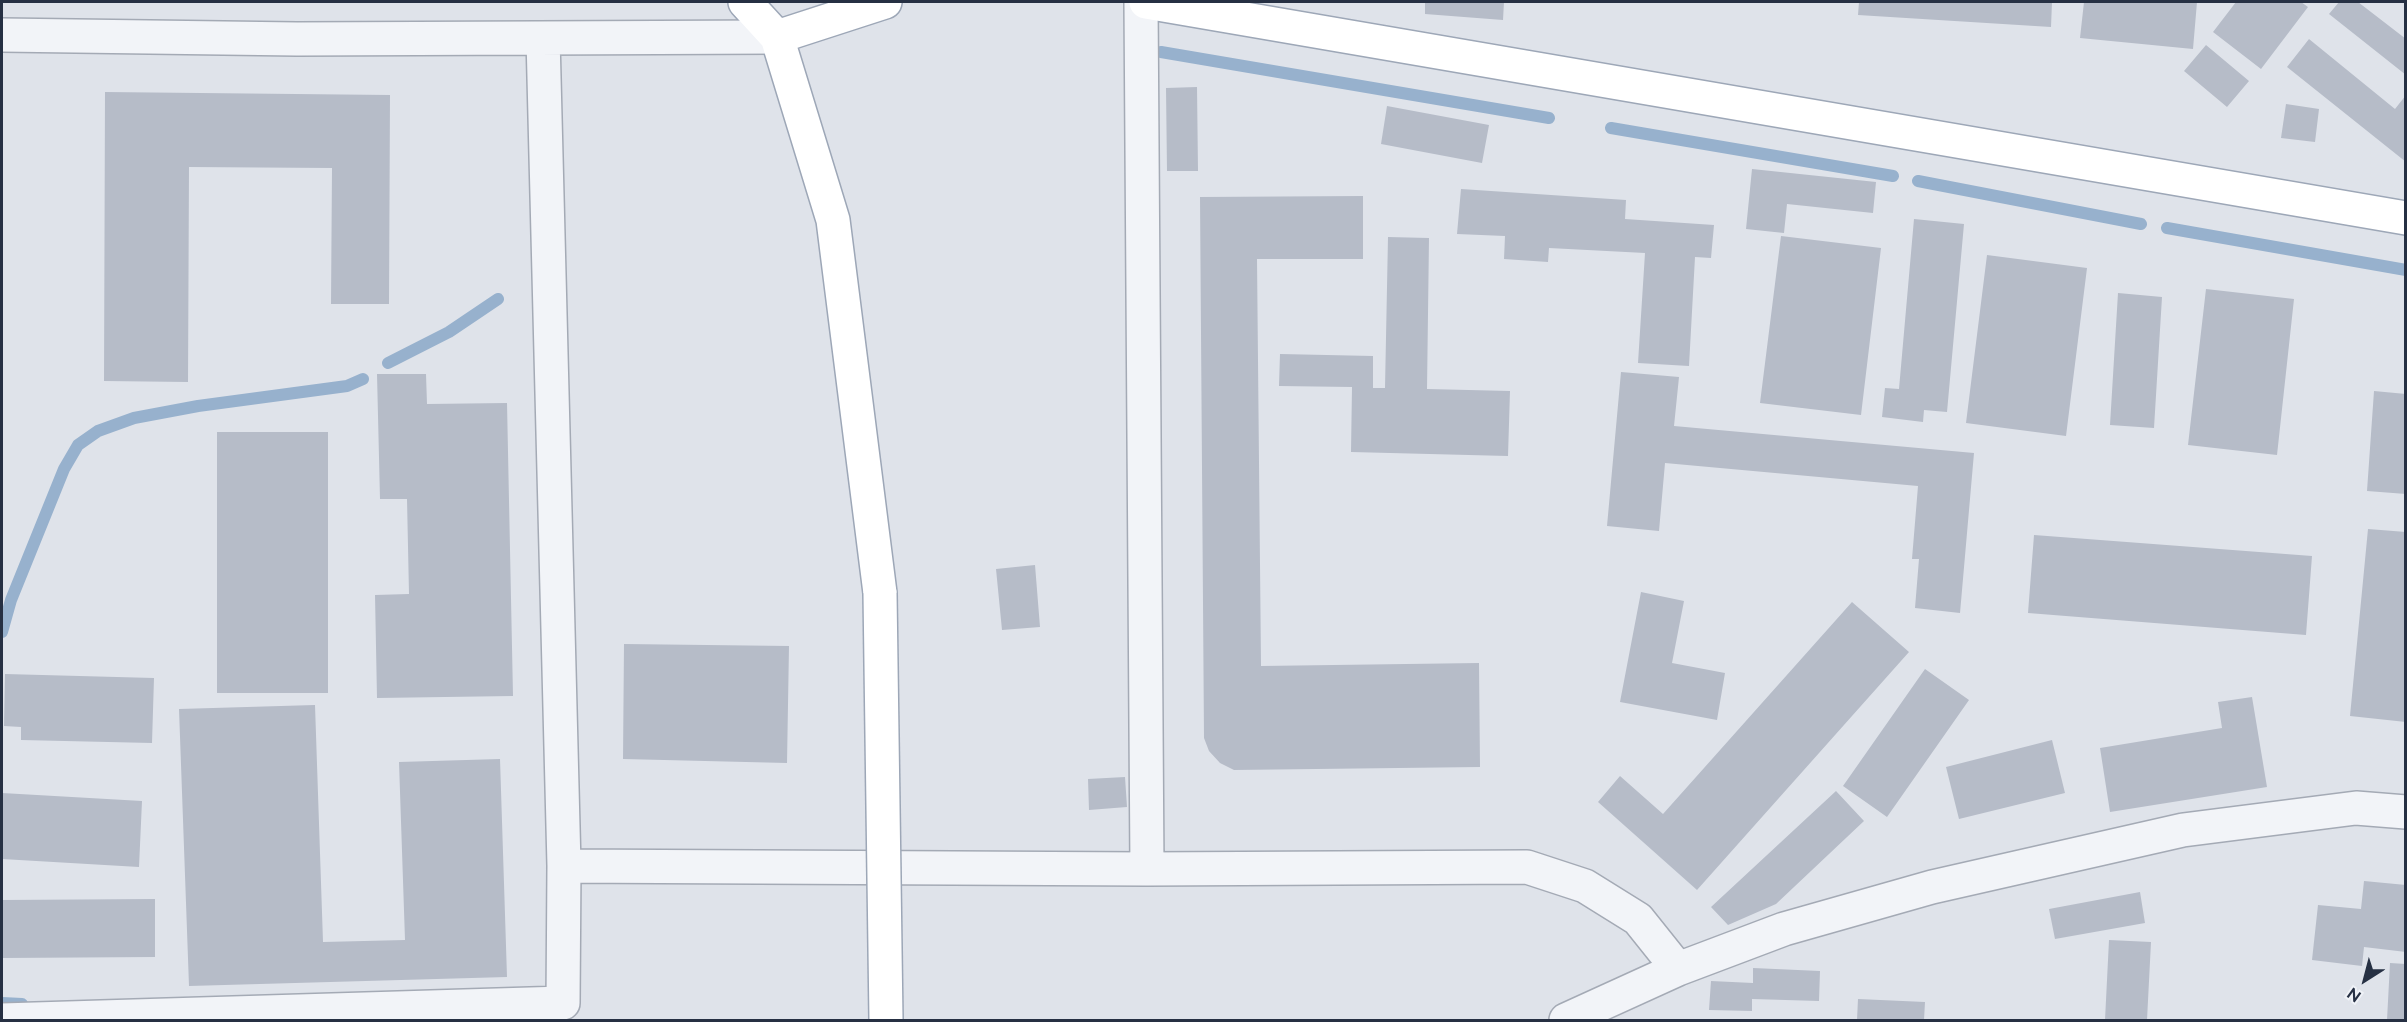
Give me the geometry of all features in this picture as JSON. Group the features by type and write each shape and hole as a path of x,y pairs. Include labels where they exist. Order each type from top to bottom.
{"main road":[{"path":"745,2 777,37 833,220 880,593 886,1020"},
{"path":"777,37 885,2"},
{"path":"1144,2 2406,218"}],"street":[{"path":"1144,2 1147,870"},
{"path":"2,36 777,37"},
{"path":"2,1020 563,1003 564,866 543,38"},
{"path":"1566,1020 1678,969 1784,929 1932,887 2183,830 2356,808 2406,812"},
{"path":"564,866 1147,870 1527,867 1585,885 1638,919 1678,969"}],"building":[{"path":"1425,2 1504,2 1503,20 1425,14"},
{"path":"1859,2 2052,2 2051,27 1858,15"},
{"path":"2084,2 2197,2 2193,49 2080,38"},
{"path":"2236,2 2301,2 2308,7 2261,69 2213,32"},
{"path":"2339,2 2358,2 2406,39 2406,75 2329,14"},
{"path":"2309,39 2395,109 2406,95 2406,162 2287,67"},
{"path":"2206,45 2249,81 2227,107 2184,71"},
{"path":"1197,87 1198,171 1167,171 1166,88"},
{"path":"105,92 390,95 389,304 331,304 332,168 189,167 188,382 104,381"},
{"path":"2286,104 2319,109 2315,142 2281,138"},
{"path":"1387,106 1489,125 1482,163 1381,144"},
{"path":"1752,169 1876,182 1873,213 1787,204 1784,233 1746,229"},
{"path":"1461,189 1626,200 1625,219 1714,225 1711,258 1695,257 1689,366 1638,363 1645,253 1549,248 1548,262 1504,259 1505,236 1457,234"},
{"path":"1363,196 1363,259 1257,259 1261,666 1479,663 1480,767 1234,770 1220,763 1209,751 1204,738 1200,197"},
{"path":"1914,219 1964,224 1947,412 1924,410 1923,422 1882,417 1885,388 1899,389"},
{"path":"1781,236 1881,248 1861,415 1760,403"},
{"path":"1388,237 1429,238 1427,389 1510,391 1508,456 1351,452 1352,387 1279,386 1280,354 1373,356 1373,388 1385,388"},
{"path":"1987,255 2087,268 2066,436 1966,423"},
{"path":"2206,289 2294,299 2277,455 2188,445"},
{"path":"2118,293 2162,297 2154,428 2110,425"},
{"path":"1621,372 1679,377 1674,426 1974,453 1960,613 1915,608 1919,559 1912,559 1918,486 1665,463 1659,531 1607,526"},
{"path":"377,374 426,374 427,404 507,403 513,696 377,698 375,595 409,594 407,499 380,499"},
{"path":"2374,391 2406,394 2406,494 2367,491"},
{"path":"217,432 328,432 328,693 217,693"},
{"path":"2368,529 2406,532 2406,722 2350,716"},
{"path":"2034,535 2312,556 2306,635 2028,613"},
{"path":"1035,565 1040,627 1002,630 996,569"},
{"path":"1641,592 1684,601 1672,663 1725,673 1717,720 1620,702"},
{"path":"1852,602 1909,652 1697,890 1598,802 1620,776 1663,814"},
{"path":"624,644 789,646 787,763 623,759"},
{"path":"1925,669 1969,700 1887,817 1843,786"},
{"path":"5,674 154,678 152,743 21,740 21,727 4,726"},
{"path":"2252,697 2267,787 2110,812 2100,748 2222,728 2218,702"},
{"path":"315,705 323,942 405,940 399,762 500,759 507,977 189,986 179,709"},
{"path":"2052,740 2065,793 1959,819 1946,767"},
{"path":"1125,777 1127,807 1089,810 1088,779"},
{"path":"1836,791 1864,821 1776,904 1728,925 1711,907"},
{"path":"2,793 142,801 139,867 2,859"},
{"path":"2364,881 2406,885 2406,952 2364,947 2362,966 2312,960 2318,905 2361,909"},
{"path":"2140,892 2145,923 2055,939 2049,909"},
{"path":"155,899 155,957 2,958 2,900"},
{"path":"2109,940 2151,942 2147,1020 2105,1020"},
{"path":"2390,963 2406,964 2406,1020 2387,1020"},
{"path":"1753,968 1820,971 1819,1001 1752,999 1752,1011 1709,1010 1711,981 1753,983"},
{"path":"1858,999 1925,1002 1924,1020 1857,1020"}],"waterway":[{"path":"1161,52 1549,118"},
{"path":"1611,128 1893,176"},
{"path":"1918,181 2141,224"},
{"path":"2167,228 2406,270"},
{"path":"388,363 449,332 498,299"},
{"path":"2,632 11,600 64,469 78,445 98,431 134,418 198,406 347,386 363,379"},
{"path":"2,1003 22,1004"}]}
